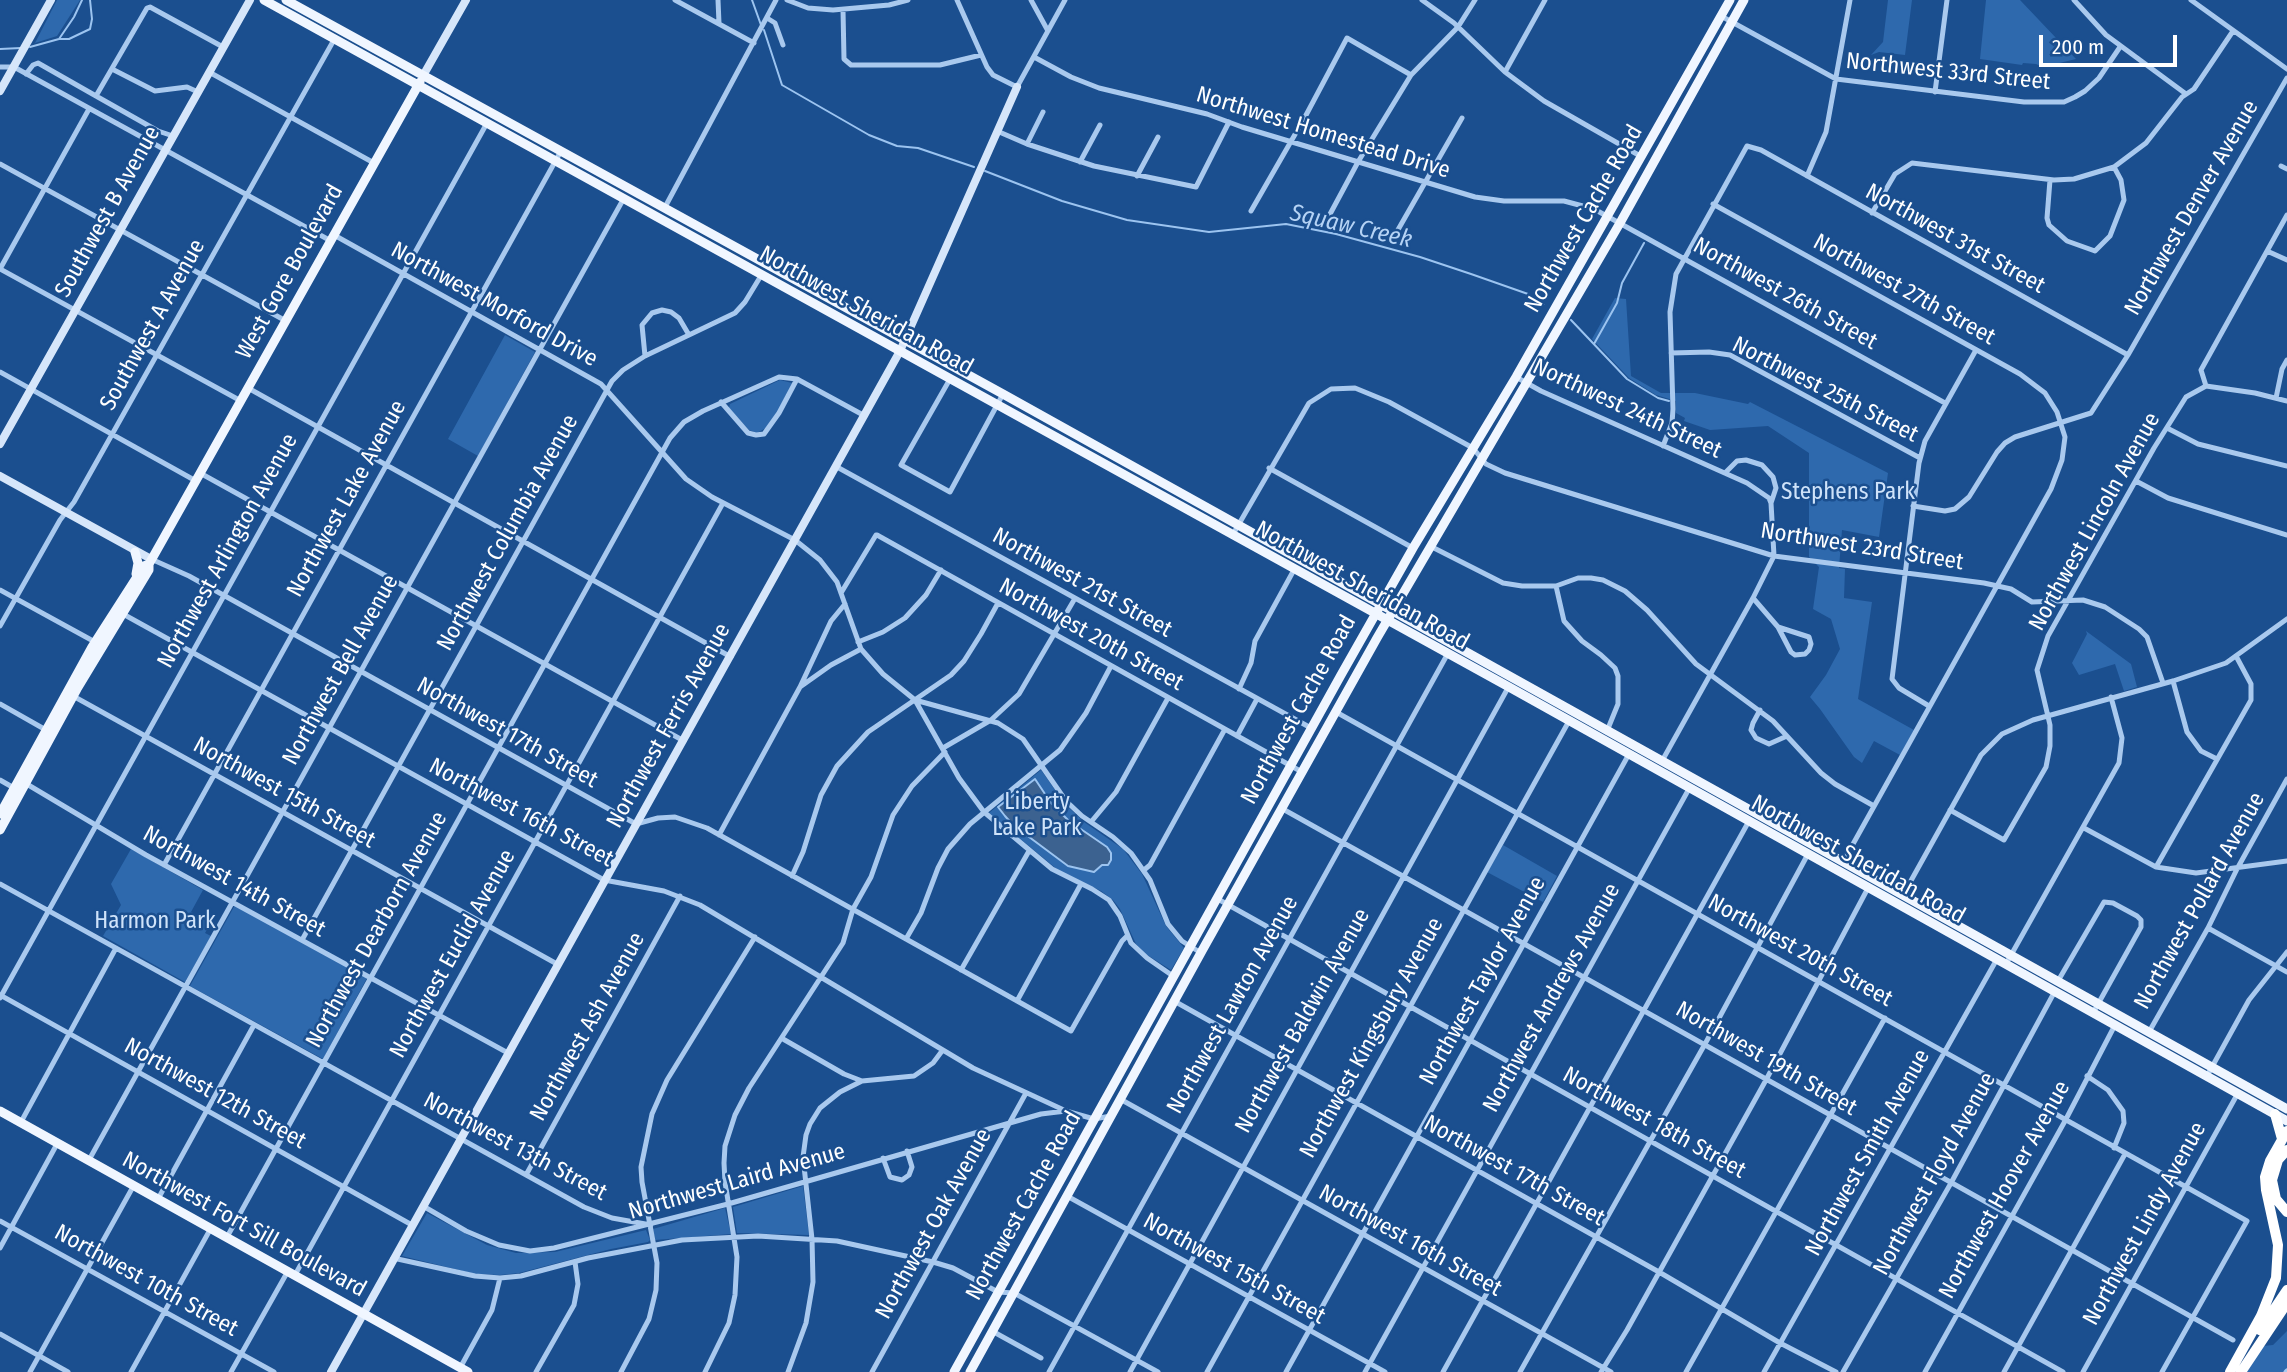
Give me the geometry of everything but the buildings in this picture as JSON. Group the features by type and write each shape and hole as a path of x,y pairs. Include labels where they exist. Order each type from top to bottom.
{"highway":[{"path":"2232,1372 2264,1309 2276,1278 2278,1245 2265,1177 2267,1167 2284,1135 2275,1115"},
{"path":"2287,1150 2277,1160 2272,1180 2276,1199 2287,1212"},
{"path":"2232,1372 2287,1290"},
{"path":"2241,1372 2287,1303"},
{"path":"2263,1337 2287,1311"}],"main road":[{"path":"0,91 51,0"},
{"name":"Southwest B Avenue","path":"0,444 250,0"},
{"name":"Northwest Sheridan Road","path":"264,0 487,122 664,208 1054,422 1843,861 1900,899 2004,957 2093,1013 2146,1036"},
{"name":"Northwest Sheridan Road","path":"286,0 301,4 340,30 424,75 559,155 624,198 761,275 1868,888 1900,899"},
{"name":"West Gore Boulevard","path":"0,814 70,695 95,642 144,566 150,561 466,0"},
{"name":"Northwest Cache Road","path":"954,1372 1381,604 1516,377 1730,0"},
{"name":"Northwest Cache Road","path":"970,1372 1281,808 1430,546 1620,223 1744,0"},
{"name":"Northwest Ferris Avenue","path":"331,1372 900,351 1017,87"},
{"path":"1015,415 1026,416 1047,426 1054,422"},
{"path":"1047,433 1053,428 1098,451 1107,452"},
{"path":"0,475 150,561"},
{"path":"135,552 138,563 136,579"},
{"name":"West Gore Boulevard","path":"0,830 46,730 123,614 149,570 150,561"},
{"name":"Northwest Sheridan Road","path":"2004,957 2058,981 2098,1003 2146,1036 2209,1071 2243,1084 2287,1109"},
{"name":"Northwest Sheridan Road","path":"2209,1071 2238,1094 2287,1121"},
{"name":"Northwest Fort Sill Boulevard","path":"0,1111 464,1370"}],"street":[{"path":"676,0 754,43"},
{"path":"718,0 719,23"},
{"path":"659,218 776,0"},
{"path":"787,0 808,8 843,10 908,0"},
{"path":"957,0 981,55 993,75 1017,87 1065,0"},
{"path":"1031,0 1048,31"},
{"path":"1422,0 1458,27 1505,72 1568,116 1642,157"},
{"path":"1329,216 1411,75 1458,27 1475,0"},
{"path":"1505,72 1545,0"},
{"path":"1807,176 1826,132 1850,0"},
{"path":"1935,92 1947,0"},
{"path":"2074,0 2094,25 2120,47 2186,94"},
{"path":"2191,0 2287,69"},
{"path":"96,96 147,8 150,7 223,47"},
{"path":"843,10 844,59 851,65 940,65 981,55"},
{"name":"Northwest 33rd Street","path":"1721,16 1836,79 2024,102 2064,102 2085,91 2120,47"},
{"path":"766,20 775,23 783,45"},
{"name":"Southwest A Avenue","path":"0,626 113,434 340,30"},
{"path":"1872,213 1895,174 1912,163 2050,180 2074,179 2114,167 2146,143 2186,94 2194,89 2233,31"},
{"path":"1251,211 1347,38 1411,75"},
{"name":"Northwest Homestead Drive","path":"1034,57 1071,77 1099,88 1207,114 1425,182 1490,200 1573,202 1608,216"},
{"path":"26,74 38,63 158,131 173,136"},
{"path":"0,67 14,67"},
{"name":"Northwest Morford Drive","path":"14,67 246,195 402,274 601,384 686,479 723,503 795,540 827,567 841,593 861,649 883,674 915,700"},
{"path":"112,69 149,89 161,92 187,88 198,92"},
{"path":"209,72 374,163"},
{"name":"Northwest Denver Avenue","path":"2128,355 2287,78"},
{"path":"89,109 0,269 241,401"},
{"path":"1027,144 1043,112"},
{"path":"1395,235 1462,118"},
{"path":"1663,120 1674,126"},
{"name":"Northwest Arlington Avenue","path":"0,996 487,122"},
{"path":"996,131 1080,162 1137,177 1196,187 1229,122"},
{"path":"1080,162 1100,125"},
{"path":"1137,177 1158,137"},
{"name":"Northwest 31st Street","path":"1713,204 1750,145 2128,355"},
{"name":"Northwest Lake Avenue","path":"164,864 559,155"},
{"path":"0,164 285,321"},
{"path":"2050,180 2047,218 2049,225 2067,241 2095,251 2110,236 2124,200 2114,167"},
{"name":"Northwest Bell Avenue","path":"89,1160 624,198"},
{"path":"1663,446 1672,423 1672,289 1676,274 1713,204"},
{"name":"Northwest 27th Street","path":"1713,204 2020,374 2045,393 2061,424"},
{"path":"2287,215 2201,370 2206,386 2287,401"},
{"name":"Northwest 26th Street","path":"1608,216 1945,402"},
{"path":"2267,251 2287,260"},
{"name":"Northwest Columbia Avenue","path":"302,940 612,381 623,370 645,356 735,313 745,302 767,265"},
{"path":"645,356 642,325 652,313 662,310 671,312 688,335"},
{"path":"1929,706 1899,688 1892,679 1913,506 1925,441 1976,350"},
{"name":"Northwest 25th Street","path":"1671,352 1730,355 1920,458"},
{"path":"1913,506 1945,511 1963,505 2005,443 2015,437 2091,414 2128,355"},
{"path":"2276,398 2281,369 2287,360"},
{"path":"0,372 113,434 271,512 684,741"},
{"name":"Northwest Dearborn Avenue","path":"227,1237 670,438 684,422 721,402 779,377 797,379"},
{"name":"Northwest 24th Street","path":"1516,377 1526,384 1725,472 1763,494 1771,503"},
{"path":"721,402 748,433 764,434 797,379 864,416"},
{"path":"950,379 901,465 950,492 1003,394"},
{"name":"Northwest Lincoln Avenue","path":"1950,810 2004,840 2046,767 2050,746 2048,716 2037,670 2048,636 2166,428 2186,397 2206,386"},
{"path":"248,388 731,657"},
{"path":"1232,536 1309,403 1323,393 1338,388 1355,388 1372,393 1473,448 1480,460"},
{"path":"1838,870 2057,475 2065,437 2061,424"},
{"path":"2166,428 2198,444 2287,466"},
{"name":"Northwest 23rd Street","path":"1480,460 1505,473 1774,556 1997,586 2011,589 2032,602 2083,600 2105,607 2139,629 2147,638 2163,682"},
{"name":"Northwest 24th Street","path":"1725,472 1737,461 1746,460 1762,465 1773,477 1776,488 1771,503 1774,556"},
{"name":"Northwest 21st Street","path":"837,467 1311,729"},
{"path":"1269,468 1413,548"},
{"path":"2136,481 2168,498 2287,535"},
{"name":"Northwest Euclid Avenue","path":"231,1372 344,1187 723,503"},
{"name":"Northwest 20th Street","path":"841,593 876,535 1302,772"},
{"path":"1430,546 1503,583 1556,586 1570,580 1591,578 1603,580 1625,591 1647,610 1696,664 1760,710 1828,778 1874,806"},
{"path":"1657,770 1774,556"},
{"path":"1238,689 1251,663 1255,641 1300,560"},
{"name":"Northwest 17th Street","path":"150,561 166,564 636,824"},
{"path":"858,642 883,632 905,618 926,595 940,570"},
{"path":"1556,586 1564,621 1582,641 1615,668 1618,676 1618,704 1602,740"},
{"path":"0,590 95,642"},
{"path":"1753,598 1778,627 1791,652 1795,655 1805,654 1809,650 1809,637 1778,627"},
{"path":"705,1372 733,1308 737,1279 724,1163 730,1129 740,1103 843,943 853,909 871,877 893,815 912,786 944,750 991,720 1020,694 1074,600"},
{"path":"792,876 803,852 821,795 837,766 868,732 951,675 964,661 998,603"},
{"path":"719,835 800,687 831,621 845,604"},
{"name":"Northwest 16th Street","path":"123,614 604,880 680,896 725,918 942,1051 1066,1111 1094,1119 1111,1116"},
{"path":"1900,899 1982,755 2003,734 2048,716 2173,681 2226,663 2287,619"},
{"path":"800,687 831,665 861,649"},
{"name":"Northwest Lawton Avenue","path":"1049,1372 1447,655"},
{"path":"2156,867 2251,700 2251,684 2236,656"},
{"path":"906,939 948,849 970,824 1060,750 1072,735 1111,666"},
{"name":"Northwest Baldwin Avenue","path":"1130,1372 1295,1069 1514,677"},
{"path":"2173,681 2187,732 2201,751 2217,759"},
{"name":"Northwest 15th Street","path":"70,695 557,964"},
{"name":"Northwest Smith Avenue","path":"1764,1372 1944,1053 2084,828 2119,763 2122,738 2111,697"},
{"path":"1091,822 1116,792 1168,698"},
{"path":"1237,736 1257,699"},
{"path":"915,700 991,720 1023,739 1066,801 1123,845 1144,870 1168,924 1189,946 1201,953"},
{"path":"915,700 968,791 984,812 1060,874 1109,900 1120,916 1127,936 1147,958 1173,976"},
{"path":"0,704 46,730"},
{"path":"1324,705 1328,708 1328,725"},
{"path":"1760,710 1751,730 1756,738 1769,744 1787,736"},
{"name":"Northwest 20th Street","path":"1336,712 2247,1221 2193,1317"},
{"name":"Northwest Kingsbury Avenue","path":"1207,1372 1569,721"},
{"path":"1144,870 1150,864 1225,729"},
{"name":"Northwest Taylor Avenue","path":"1286,1372 1629,754"},
{"name":"Northwest Andrews Avenue","path":"1365,1372 1695,778"},
{"name":"Northwest Pollard Avenue","path":"2146,1036 2208,928 2287,779"},
{"name":"Northwest 14th Street","path":"0,780 20,784 508,1053"},
{"name":"Northwest 19th Street","path":"1281,808 2233,1340"},
{"path":"1443,1372 1754,812"},
{"path":"636,824 674,817 694,822 1071,1031 1127,936"},
{"path":"2084,828 2156,867 2196,873 2287,861"},
{"path":"961,970 1029,851"},
{"path":"1520,1372 1705,1044 1808,854"},
{"name":"Northwest 13th Street","path":"0,884 598,1213 650,1226"},
{"path":"1017,1001 1081,884"},
{"path":"1602,1370 1766,1080 1868,888"},
{"name":"Northwest Ash Avenue","path":"526,1175 680,896"},
{"name":"Northwest 18th Street","path":"1216,898 2063,1372"},
{"path":"2058,981 2100,906 2108,901 2141,920 2141,927 2093,1013"},
{"path":"2208,928 2287,972"},
{"path":"621,1372 646,1326 653,1305 657,1276 642,1182 642,1167 652,1114 667,1080 755,937"},
{"path":"21,1122 116,948"},
{"path":"2209,1071 2249,1000 2287,952"},
{"name":"Northwest Floyd Avenue","path":"1843,1372 1951,1183 2055,991"},
{"name":"Northwest 12th Street","path":"0,996 412,1225"},
{"name":"Northwest 17th Street","path":"1174,1001 1836,1372"},
{"path":"1686,1372 1885,1018"},
{"path":"158,1199 254,1025"},
{"name":"Northwest Hoover Avenue","path":"1925,1372 2116,1025"},
{"path":"783,1039 844,1074 862,1081 914,1076 933,1063 942,1051"},
{"path":"2087,1076 2108,1090 2123,1111 2124,1124 2114,1148"},
{"path":"788,1372 801,1340 813,1282 812,1239 803,1157 806,1135 810,1124 827,1101 862,1081"},
{"path":"1104,1100 1120,1099 1114,1083"},
{"name":"Northwest Lindy Avenue","path":"2083,1372 2243,1084"},
{"name":"Northwest Oak Avenue","path":"872,1372 1026,1093"},
{"name":"Northwest 16th Street","path":"1120,1099 1542,1333 1602,1370 1611,1372"},
{"name":"Northwest Laird Avenue","path":"423,1206 482,1239 522,1250 555,1248 650,1226 1041,1114 1066,1111"},
{"path":"1094,1119 1100,1135"},
{"path":"0,1248 57,1144"},
{"path":"883,1158 890,1177 902,1181 909,1175 912,1167 907,1151"},
{"path":"2004,1372 2125,1154"},
{"path":"30,1372 134,1185"},
{"name":"Northwest 15th Street","path":"1067,1196 1385,1372"},
{"name":"Northwest 10th Street","path":"0,1221 274,1372"},
{"path":"131,1372 211,1228"},
{"path":"394,1258 468,1275 500,1278 520,1276 654,1244 694,1238 812,1239 864,1245 953,1268 998,1292 1014,1293 1158,1372"},
{"path":"536,1372 574,1304 578,1284 575,1262"},
{"path":"464,1370 492,1310 500,1278"},
{"path":"2162,1372 2193,1317"},
{"path":"992,1331 1041,1358"},
{"path":"0,1334 68,1372"}],"green space":[{"path":"57,0 80,0 57,36 35,43"},
{"path":"1888,0 1912,0 1905,55 1879,52 1871,55 1883,42"},
{"path":"1986,0 2020,0 2076,59 2043,67 1980,59"},
{"name":"Stephens Park","path":"1615,298 1626,299 1631,376 1661,393 1695,393 1748,404 1750,402 1888,473 1879,537 1842,530 1839,568 1845,569 1844,598 1872,602 1858,699 1914,730 1900,755 1874,741 1862,763 1854,757 1810,697 1840,649 1831,619 1813,609 1819,567 1809,557 1809,453 1768,426 1710,430 1684,421 1685,418 1676,413 1676,401 1656,395 1629,378 1592,339"},
{"path":"505,335 535,352 478,456 448,439"},
{"path":"780,380 792,383 777,413 766,428 757,433 749,430 729,408 730,404"},
{"path":"2086,631 2131,664 2137,687 2124,691 2115,664 2079,675 2072,663 2087,634"},
{"name":"Liberty Lake Park","path":"1041,770 1065,804 1084,822 1123,849 1142,874 1166,926 1184,948 1171,970 1144,953 1136,944 1113,900 1101,891 1058,870 989,813"},
{"path":"1503,845 1557,876 1543,902 1487,872"},
{"name":"Harmon Park","path":"131,849 203,890 191,912 211,923 205,933 211,936 185,982 103,936 121,905 111,884"},
{"path":"235,905 367,978 323,1059 190,986"},
{"path":"803,1186 809,1235 737,1233 733,1207"},
{"path":"725,1208 731,1234 655,1240 653,1229"},
{"path":"427,1213 487,1245 516,1253 555,1252 646,1230 650,1240 519,1273 475,1274 402,1256"},
{"path":"2287,1331 2287,1372 2247,1372 2263,1346 2273,1345"}],"shaded area":[{"path":"1035,779 1051,803 1069,821 1107,847 1111,853 1108,865 1102,865 1094,872 1068,866 1005,816 998,807"}],"waterway":[{"name":"Squaw Creek","path":"30,47 59,39 82,0"},
{"path":"59,39 69,39 90,29 90,0"},
{"name":"Squaw Creek","path":"752,0 761,25"},
{"name":"Squaw Creek","path":"764,30 782,85 869,135 897,146 918,148 974,167"},
{"name":"Squaw Creek","path":"0,49 21,48"},
{"name":"Squaw Creek","path":"985,171 1062,201 1127,220 1209,232 1286,224 1336,234 1471,274 1528,294 1544,304"},
{"path":"1594,344 1617,303 1622,283 1644,243"},
{"name":"Squaw Creek","path":"1571,320 1627,379 1658,398 1669,401"}]}
